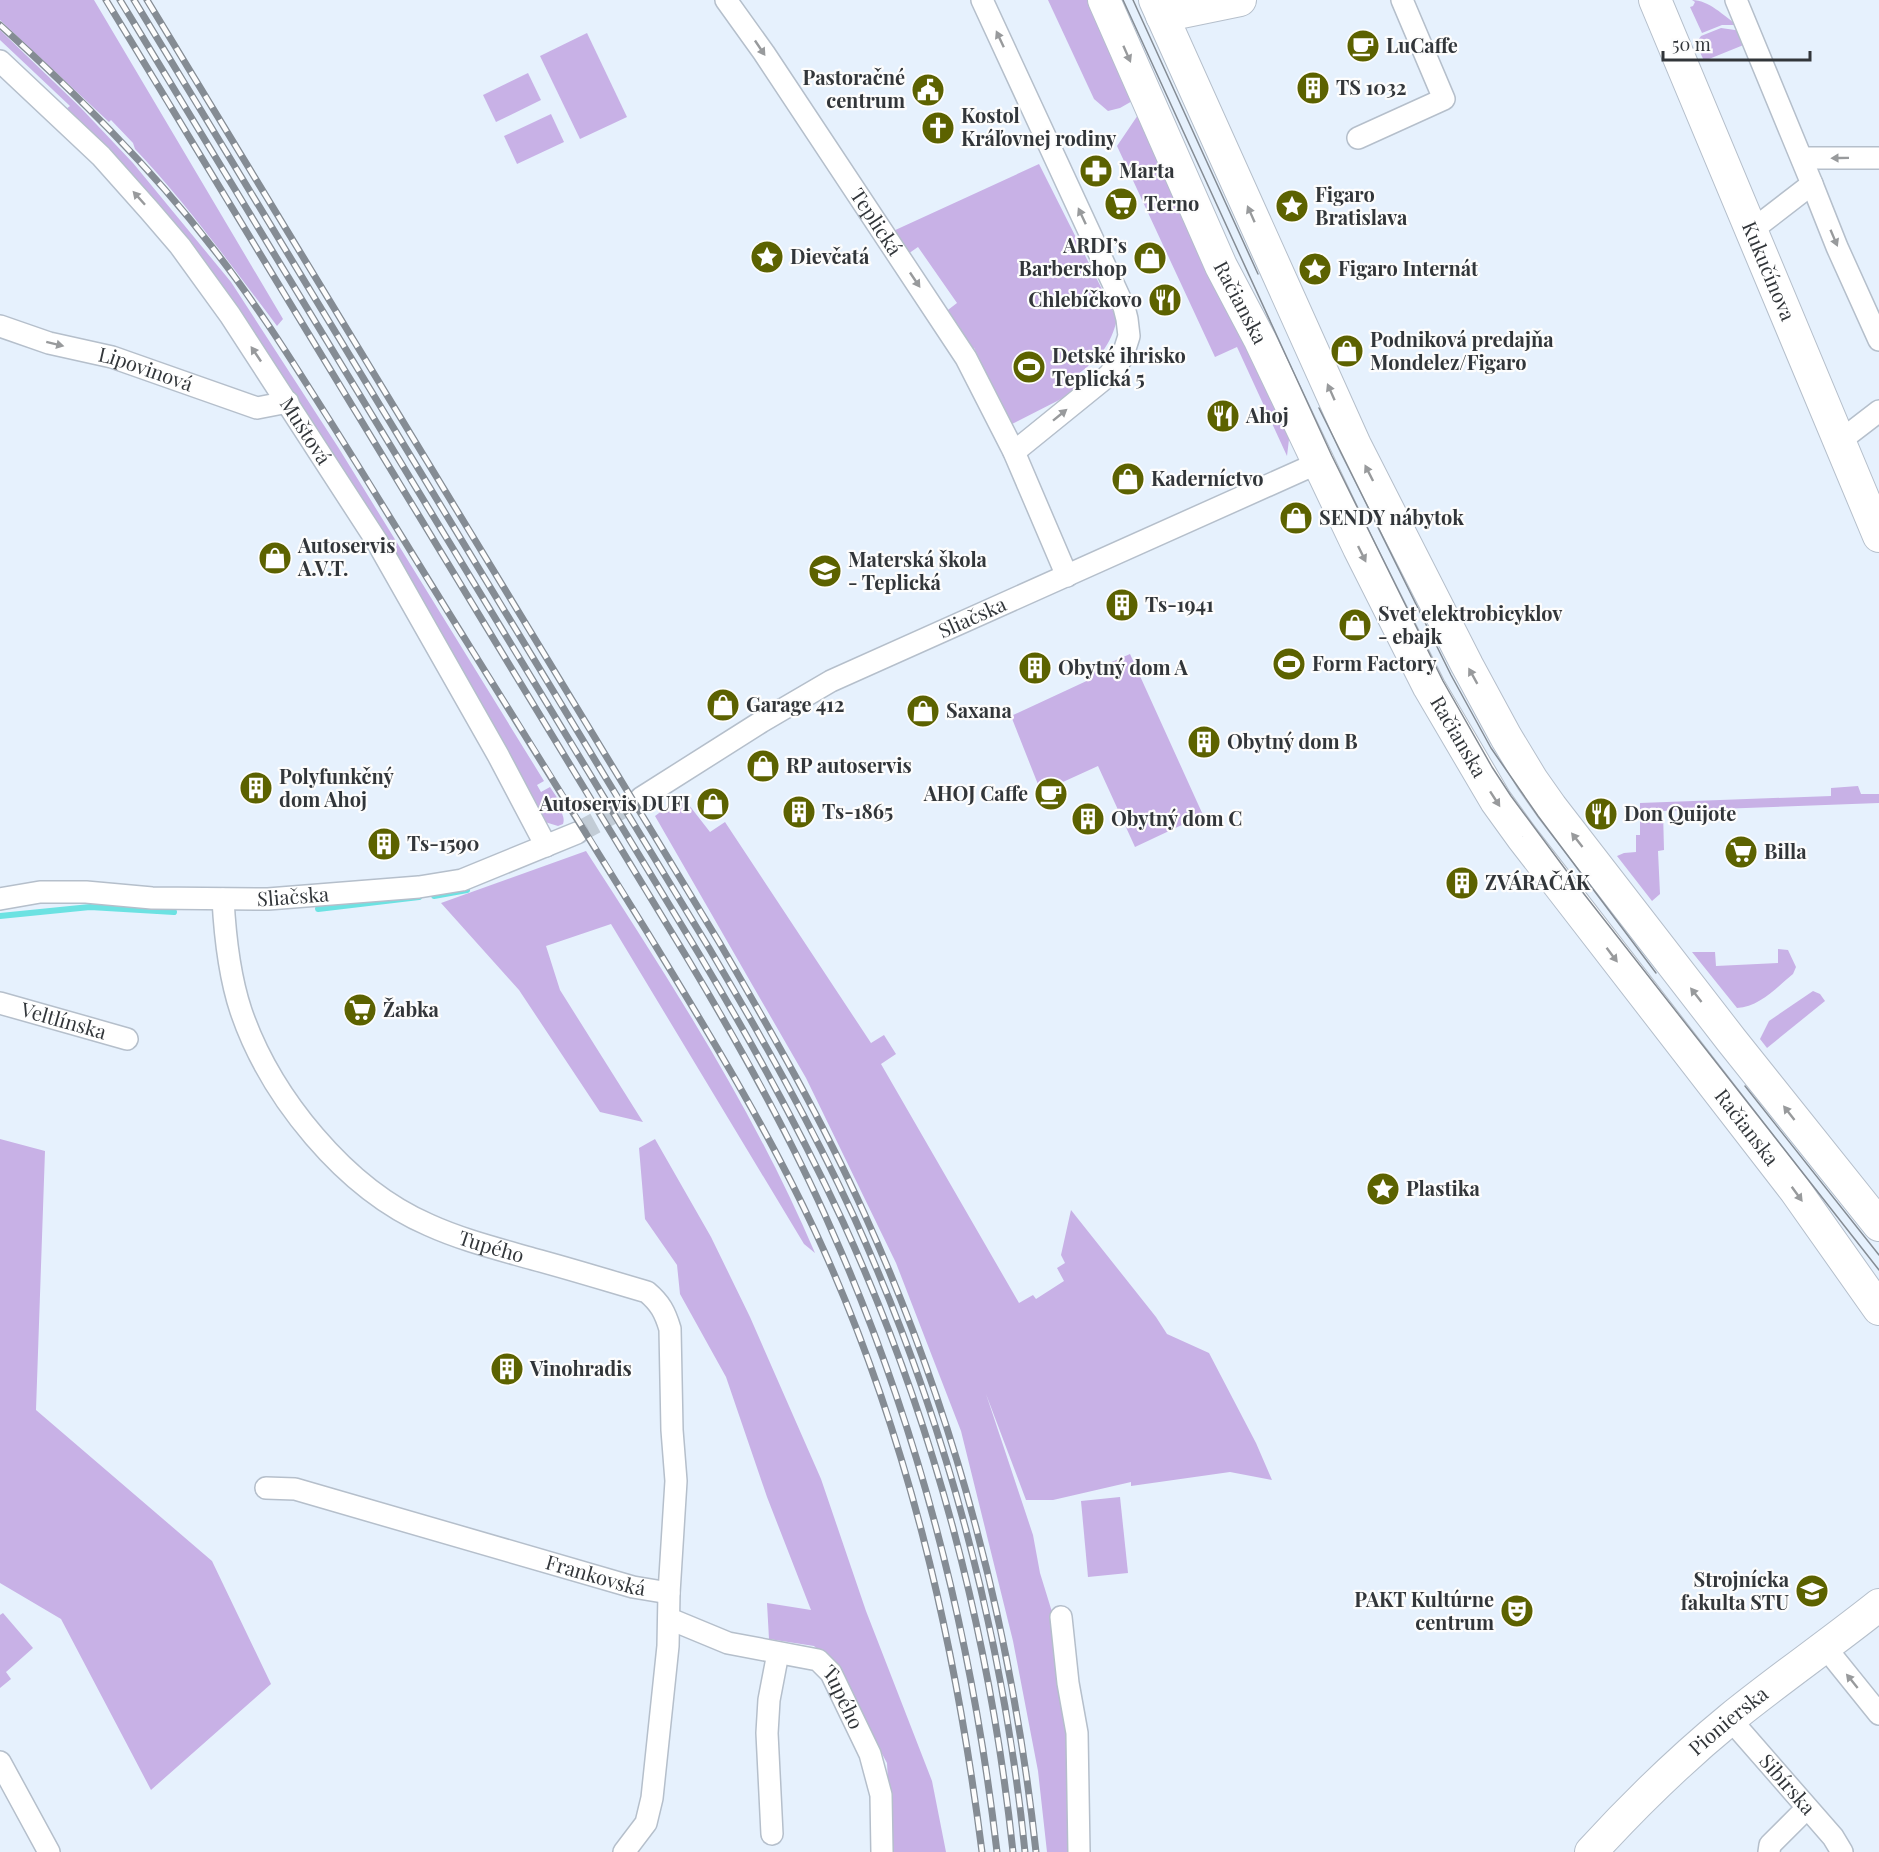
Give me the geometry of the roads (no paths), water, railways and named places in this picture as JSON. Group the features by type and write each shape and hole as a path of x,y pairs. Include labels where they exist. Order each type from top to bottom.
{"main road":[{"name":"Račianska","path":"1104,0 1221,266 1260,340 1429,687 1496,801 1630,979 1795,1190 1879,1308"},
{"path":"1240,0 1159,8 1355,445 1443,619 1506,737 1558,817 1879,1225"},
{"name":"Kukučínova","path":"1657,2 1879,536"},
{"name":"Pionierska","path":"1591,1852 1635,1804 1680,1761 1730,1719 1879,1605"}],"street":[{"name":"Teplická","path":"726,0 764,53 966,358 1014,452 1067,576"},
{"path":"982,0 1124,307 1129,336 1122,358 1109,375 1014,452"},
{"path":"1358,138 1444,99 1402,0"},
{"path":"1736,0 1837,247 1879,340"},
{"name":"Muštová","path":"0,61 101,156 158,219 231,315 376,540 498,755 546,846"},
{"path":"1802,158 1879,158"},
{"path":"1751,231 1812,184"},
{"name":"Lipovinová","path":"0,326 49,343 112,357 257,408 288,402"},
{"path":"1839,441 1879,411"},
{"name":"Sliačska","path":"641,798 831,681 1318,463"},
{"name":"Sliačska","path":"0,899 40,892 223,899 317,897 419,888 462,880 578,833"},
{"name":"Tupého","path":"223,899 228,959 240,1009 253,1044 267,1070 304,1123 348,1173 381,1198 426,1224 463,1239 647,1292 659,1302 670,1329 671,1419 676,1481 669,1593"},
{"name":"Veltlínska","path":"0,1004 127,1039"},
{"name":"Frankovská","path":"266,1488 295,1489 633,1587 669,1593 670,1619 652,1798 645,1822 624,1852"},
{"path":"1061,1617 1068,1683 1077,1733 1079,1852"},
{"name":"Tupého","path":"670,1619 728,1643 818,1660 831,1673 870,1754 881,1795 882,1852"},
{"path":"1825,1647 1879,1714"},
{"path":"772,1834 767,1732 769,1700 778,1653"},
{"name":"Sibírska","path":"1730,1719 1833,1836 1842,1852"},
{"path":"0,1762 49,1852"},
{"path":"1769,1852 1770,1845 1807,1808"}],"waterway":[{"path":"434,896 467,890"},
{"path":"318,909 419,897"},
{"path":"0,916 90,907 174,912"}],"tunnel":[{"path":"577,833 641,798"}],"tram line":[{"path":"1123,0 1332,456 1443,681 1492,767 1577,885 1879,1270"},
{"path":"1133,0 1258,274"},
{"path":"1319,408 1451,675 1491,748 1538,816 1656,973"},
{"path":"1745,1086 1879,1255"}],"railway":[{"path":"106,0 689,961 800,1161 832,1231 891,1381 938,1535 973,1692 997,1852"},
{"path":"120,0 699,954 774,1086 827,1188 875,1297 905,1373 954,1530 990,1690 1013,1852"},
{"path":"134,0 709,948 785,1081 838,1182 887,1293 916,1370 965,1528 1002,1689 1025,1852"},
{"path":"147,0 719,942 795,1076 848,1178 897,1290 926,1367 953,1446 976,1526 1012,1687 1036,1852"},
{"path":"0,25 84,104 163,187 256,307 343,442 649,935 715,1044 777,1155 815,1231 847,1305 876,1381 901,1457 923,1535 941,1613 971,1772 982,1852"}],"place":[{"name":"LuCaffe","path":"1363,46"},
{"name":"TS 1032","path":"1313,88"},
{"name":"Pastoračné centrum","path":"928,90"},
{"name":"Kostol Kráľovnej rodiny","path":"938,128"},
{"name":"Marta","path":"1096,171"},
{"name":"Terno","path":"1121,204"},
{"name":"Figaro Bratislava","path":"1292,206"},
{"name":"Dievčatá","path":"767,257"},
{"name":"ARDI’s Barbershop","path":"1150,258"},
{"name":"Figaro Internát","path":"1315,269"},
{"name":"Chlebíčkovo","path":"1165,300"},
{"name":"Podniková predajňa Mondelez/Figaro","path":"1347,351"},
{"name":"Detské ihrisko Teplická 5","path":"1029,367"},
{"name":"Ahoj","path":"1223,416"},
{"name":"Kaderníctvo","path":"1128,479"},
{"name":"SENDY nábytok","path":"1296,518"},
{"name":"Autoservis A.V.T.","path":"275,558"},
{"name":"Materská škola - Teplická","path":"825,571"},
{"name":"Ts-1941","path":"1122,605"},
{"name":"Svet elektrobicyklov - ebajk","path":"1355,625"},
{"name":"Form Factory","path":"1289,664"},
{"name":"Obytný dom A","path":"1035,668"},
{"name":"Garage 412","path":"723,705"},
{"name":"Saxana","path":"923,711"},
{"name":"Obytný dom B","path":"1204,742"},
{"name":"RP autoservis","path":"763,766"},
{"name":"Polyfunkčný dom Ahoj","path":"256,788"},
{"name":"AHOJ Caffe","path":"1051,794"},
{"name":"Autoservis DUFI","path":"713,804"},
{"name":"Ts-1865","path":"799,812"},
{"name":"Don Quijote","path":"1601,814"},
{"name":"Obytný dom C","path":"1088,819"},
{"name":"Ts-1590","path":"384,844"},
{"name":"Billa","path":"1741,852"},
{"name":"ZVÁRAČÁK","path":"1462,883"},
{"name":"Žabka","path":"360,1010"},
{"name":"Plastika","path":"1383,1189"},
{"name":"Vinohradis","path":"507,1369"},
{"name":"Strojnícka fakulta STU","path":"1812,1591"},
{"name":"PAKT Kultúrne centrum","path":"1517,1611"}]}
